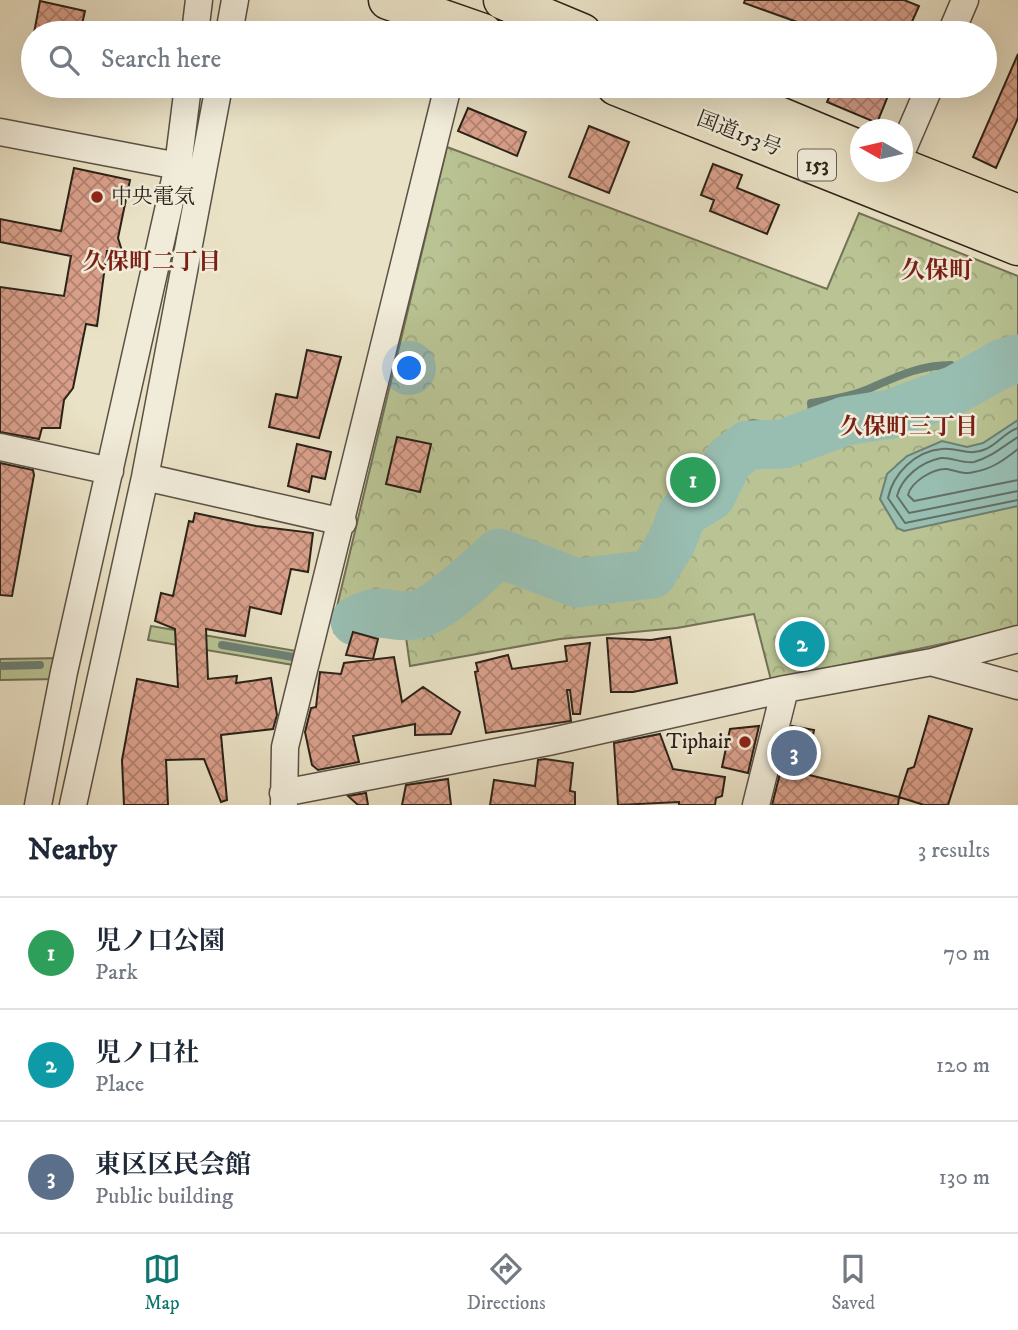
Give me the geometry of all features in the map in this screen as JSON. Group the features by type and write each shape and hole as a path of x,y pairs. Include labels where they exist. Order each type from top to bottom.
{"highway":[{"path":"388,0 443,21"},
{"path":"503,0 553,21"},
{"name":"国道153号","path":"653,98 850,163"},
{"name":"国道153号","path":"736,98 850,146"},
{"name":"国道153号","path":"903,182 1018,246"},
{"name":"国道153号","path":"911,182 1018,214"}],"street":[{"path":"197,21 200,0"},
{"path":"232,21 236,0"},
{"path":"956,21 965,0"},
{"path":"38,805 64,672 178,166 186,98"},
{"path":"73,805 145,477 217,98"},
{"path":"445,98 343,522 285,747 284,799 785,690 932,662 1018,639"},
{"path":"913,125 924,98"},
{"path":"0,132 178,166"},
{"path":"0,447 110,471"},
{"path":"145,477 343,522"},
{"path":"932,662 1018,686"},
{"path":"755,805 785,690"}],"green space":[{"path":"447,147 827,289 859,213 1018,276 1018,628 771,680 754,614 677,628 560,639 410,666 406,637 334,619"},
{"path":"151,626 302,652 299,666 148,640"},
{"path":"63,658 58,679 0,680 0,659"}],"water":[{"path":"752,420 767,422 773,427 772,437 747,445 729,459 717,479 693,473 718,441"},
{"path":"1018,420 1018,506 904,531 897,528 880,499 887,474 907,456 942,441 967,447 983,443"}],"building":[{"path":"745,0 904,0 919,6 912,21 794,21 744,3"},
{"path":"40,1 85,11 83,21 36,21"},
{"path":"1018,54 1018,118 996,168 973,157"},
{"path":"829,98 887,98 879,119 867,119 827,102"},
{"path":"468,108 526,132 517,156 458,131"},
{"path":"589,126 629,142 609,193 569,177"},
{"path":"713,164 742,175 737,188 779,205 767,234 710,211 714,200 701,195"},
{"path":"74,168 130,180 118,238 122,251 107,251 97,326 86,324 73,388 64,400 60,428 42,428 39,439 0,432 0,287 64,296 71,256 0,242 0,219 61,231"},
{"path":"307,350 341,357 319,438 269,427 276,394 297,398"},
{"path":"397,437 431,444 420,492 386,484"},
{"path":"297,444 331,452 325,479 312,476 309,492 288,486"},
{"path":"0,463 33,470 34,475 12,596 0,595"},
{"path":"195,513 256,526 313,533 308,572 291,569 281,614 250,607 245,636 206,629 208,679 237,676 236,683 271,678 277,715 273,729 221,735 227,800 221,802 204,759 166,760 168,805 124,805 122,760 137,679 178,687 175,629 155,621 161,593 173,596 189,521 193,522"},
{"path":"353,632 378,639 373,659 346,655"},
{"path":"670,637 677,683 633,692 611,692 607,638 651,640"},
{"path":"590,643 580,714 573,714 570,690 567,690 571,721 486,733 475,672 478,671 476,663 508,655 512,669 567,661 565,646"},
{"path":"394,657 402,702 423,687 460,712 451,734 415,735 415,724 353,736 359,762 318,770 312,765 305,732 311,708 316,707 320,672 341,674 344,663"},
{"path":"929,716 972,729 948,805 924,805 899,797 908,769 914,767"},
{"name":"Tiphair","path":"759,726 748,773 722,767 730,729"},
{"path":"792,726 814,730 805,774 899,797 898,805 772,805"},
{"path":"660,734 673,769 725,777 722,796 716,798 715,805 679,805 679,802 618,805 614,743"},
{"path":"538,760 573,763 570,791 575,792 575,805 490,805 494,780 535,786"},
{"path":"448,779 451,805 402,805 406,785"},
{"path":"366,793 368,805 358,805 348,796"}],"waterway":[{"path":"355,621 379,613 405,616 424,612 446,598 499,553 577,583 652,574 672,541 683,513 711,496 729,459 748,445 783,444 845,421 891,414 955,390 1003,363 1018,359"},
{"path":"814,432 811,403 853,395 928,367 951,365 969,382"},
{"path":"337,631 355,621"},
{"path":"222,645 293,657 301,653"},
{"path":"0,666 40,665"}],"place":[{"name":"中央電気","path":"97,197"},
{"name":"児ノ口公園","path":"693,480"},
{"name":"児ノ口社","path":"802,644"},
{"name":"Tiphair","path":"745,742"},
{"name":"東区区民会館","path":"794,753"}],"district":[{"name":"久保町二丁目","path":"152,262"},
{"name":"久保町","path":"937,271"},
{"name":"久保町三丁目","path":"909,427"}]}
